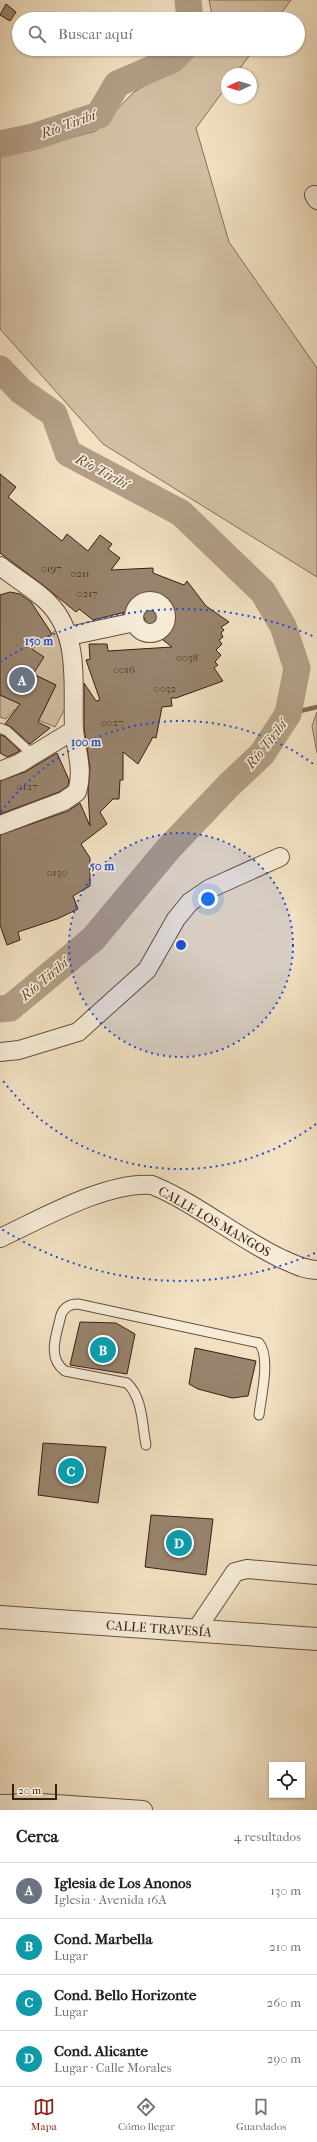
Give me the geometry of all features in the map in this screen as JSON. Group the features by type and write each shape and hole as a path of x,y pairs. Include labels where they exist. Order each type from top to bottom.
{"street":[{"path":"0,825 64,801 77,792 81,778 74,730 74,681 69,636 60,617 43,598 2,571"},
{"path":"69,636 135,622"},
{"path":"0,771 33,756 74,730"},
{"path":"0,1052 19,1050 78,1032 147,970 176,919 190,902 208,889 280,857"},
{"name":"CALLE LOS MANGOS","path":"0,1238 72,1205 114,1189 143,1185 162,1190 260,1249 300,1267 317,1270"},
{"path":"196,1630 235,1572 247,1569 317,1575"},
{"name":"CALLE TRAVESÍA","path":"0,1617 317,1639"},
{"path":"0,1804 41,1804 143,1810"}],"lane":[{"path":"0,728 7,731 33,756"},
{"path":"146,1445 138,1398 130,1386 117,1380 65,1371 58,1366 54,1349 59,1322 63,1310 70,1304 78,1304 259,1343 263,1348 265,1361 259,1415"}],"shaded area":[{"path":"209,0 291,0 282,12 212,12"},
{"path":"191,56 249,56 240,68 221,68 221,94 196,128 229,242 317,368 317,577 103,444 0,329 0,157 96,131 134,92 184,63"},
{"path":"56,630 64,658 66,707 55,727 14,710 6,719 0,717 0,695 42,714 56,685 33,674 32,649"},
{"path":"317,712 317,753 312,726"}],"building":[{"path":"6,4 16,12 12,12 12,18 10,21 0,15"},
{"path":"0,474 16,487 8,497 62,541 67,534 88,551 100,535 112,544 108,549 120,558 111,570 153,568 153,573 184,585 187,581 206,606 229,622 221,627 224,630 221,633 223,637 219,640 222,644 216,650 221,655 215,662 218,665 214,668 223,681 176,698 171,698 172,706 162,707 156,738 153,737 138,764 123,752 123,780 120,780 119,799 113,799 100,812 107,824 81,844 90,858 90,886 73,896 78,909 57,919 18,932 20,940 7,945 0,925 0,835 68,811 80,803 90,826 88,791 90,768 84,728 84,683 96,701 100,700 86,660 90,659 89,644 107,644 108,651 172,647 145,626 145,619 141,614 142,608 93,620 79,609 76,612 0,553"},
{"path":"10,592 20,594 31,602 52,634 40,644 29,647 44,657 33,674 56,685 38,722 50,728 30,744 11,727 5,724 20,704 0,695 0,595"},
{"path":"0,735 4,736 20,751 7,757 0,753"},
{"path":"57,753 69,780 68,786 59,792 0,814 0,781 25,772"},
{"path":"80,1322 116,1323 135,1334 127,1374 70,1365"},
{"path":"195,1348 256,1361 248,1396 232,1398 198,1389 189,1384"},
{"path":"43,1443 106,1447 98,1503 38,1495"},
{"path":"151,1515 213,1519 206,1575 145,1567"}],"waterway":[{"name":"Río Tiribí","path":"188,0 189,12"},
{"name":"Río Tiribí","path":"0,144 33,137 99,115 117,84 172,60 176,56"},
{"name":"Río Tiribí","path":"0,369 21,391 54,414 68,453 181,513 263,592 283,626 297,668 288,714 262,754 229,785 169,848 93,939 10,1008 0,1009"},
{"path":"288,714 317,707"}],"place":[{"name":"Iglesia de Los Anonos","path":"22,680"},
{"name":"Cond. Marbella","path":"103,1350"},
{"name":"Cond. Bello Horizonte","path":"71,1471"},
{"name":"Cond. Alicante","path":"179,1543"}]}
